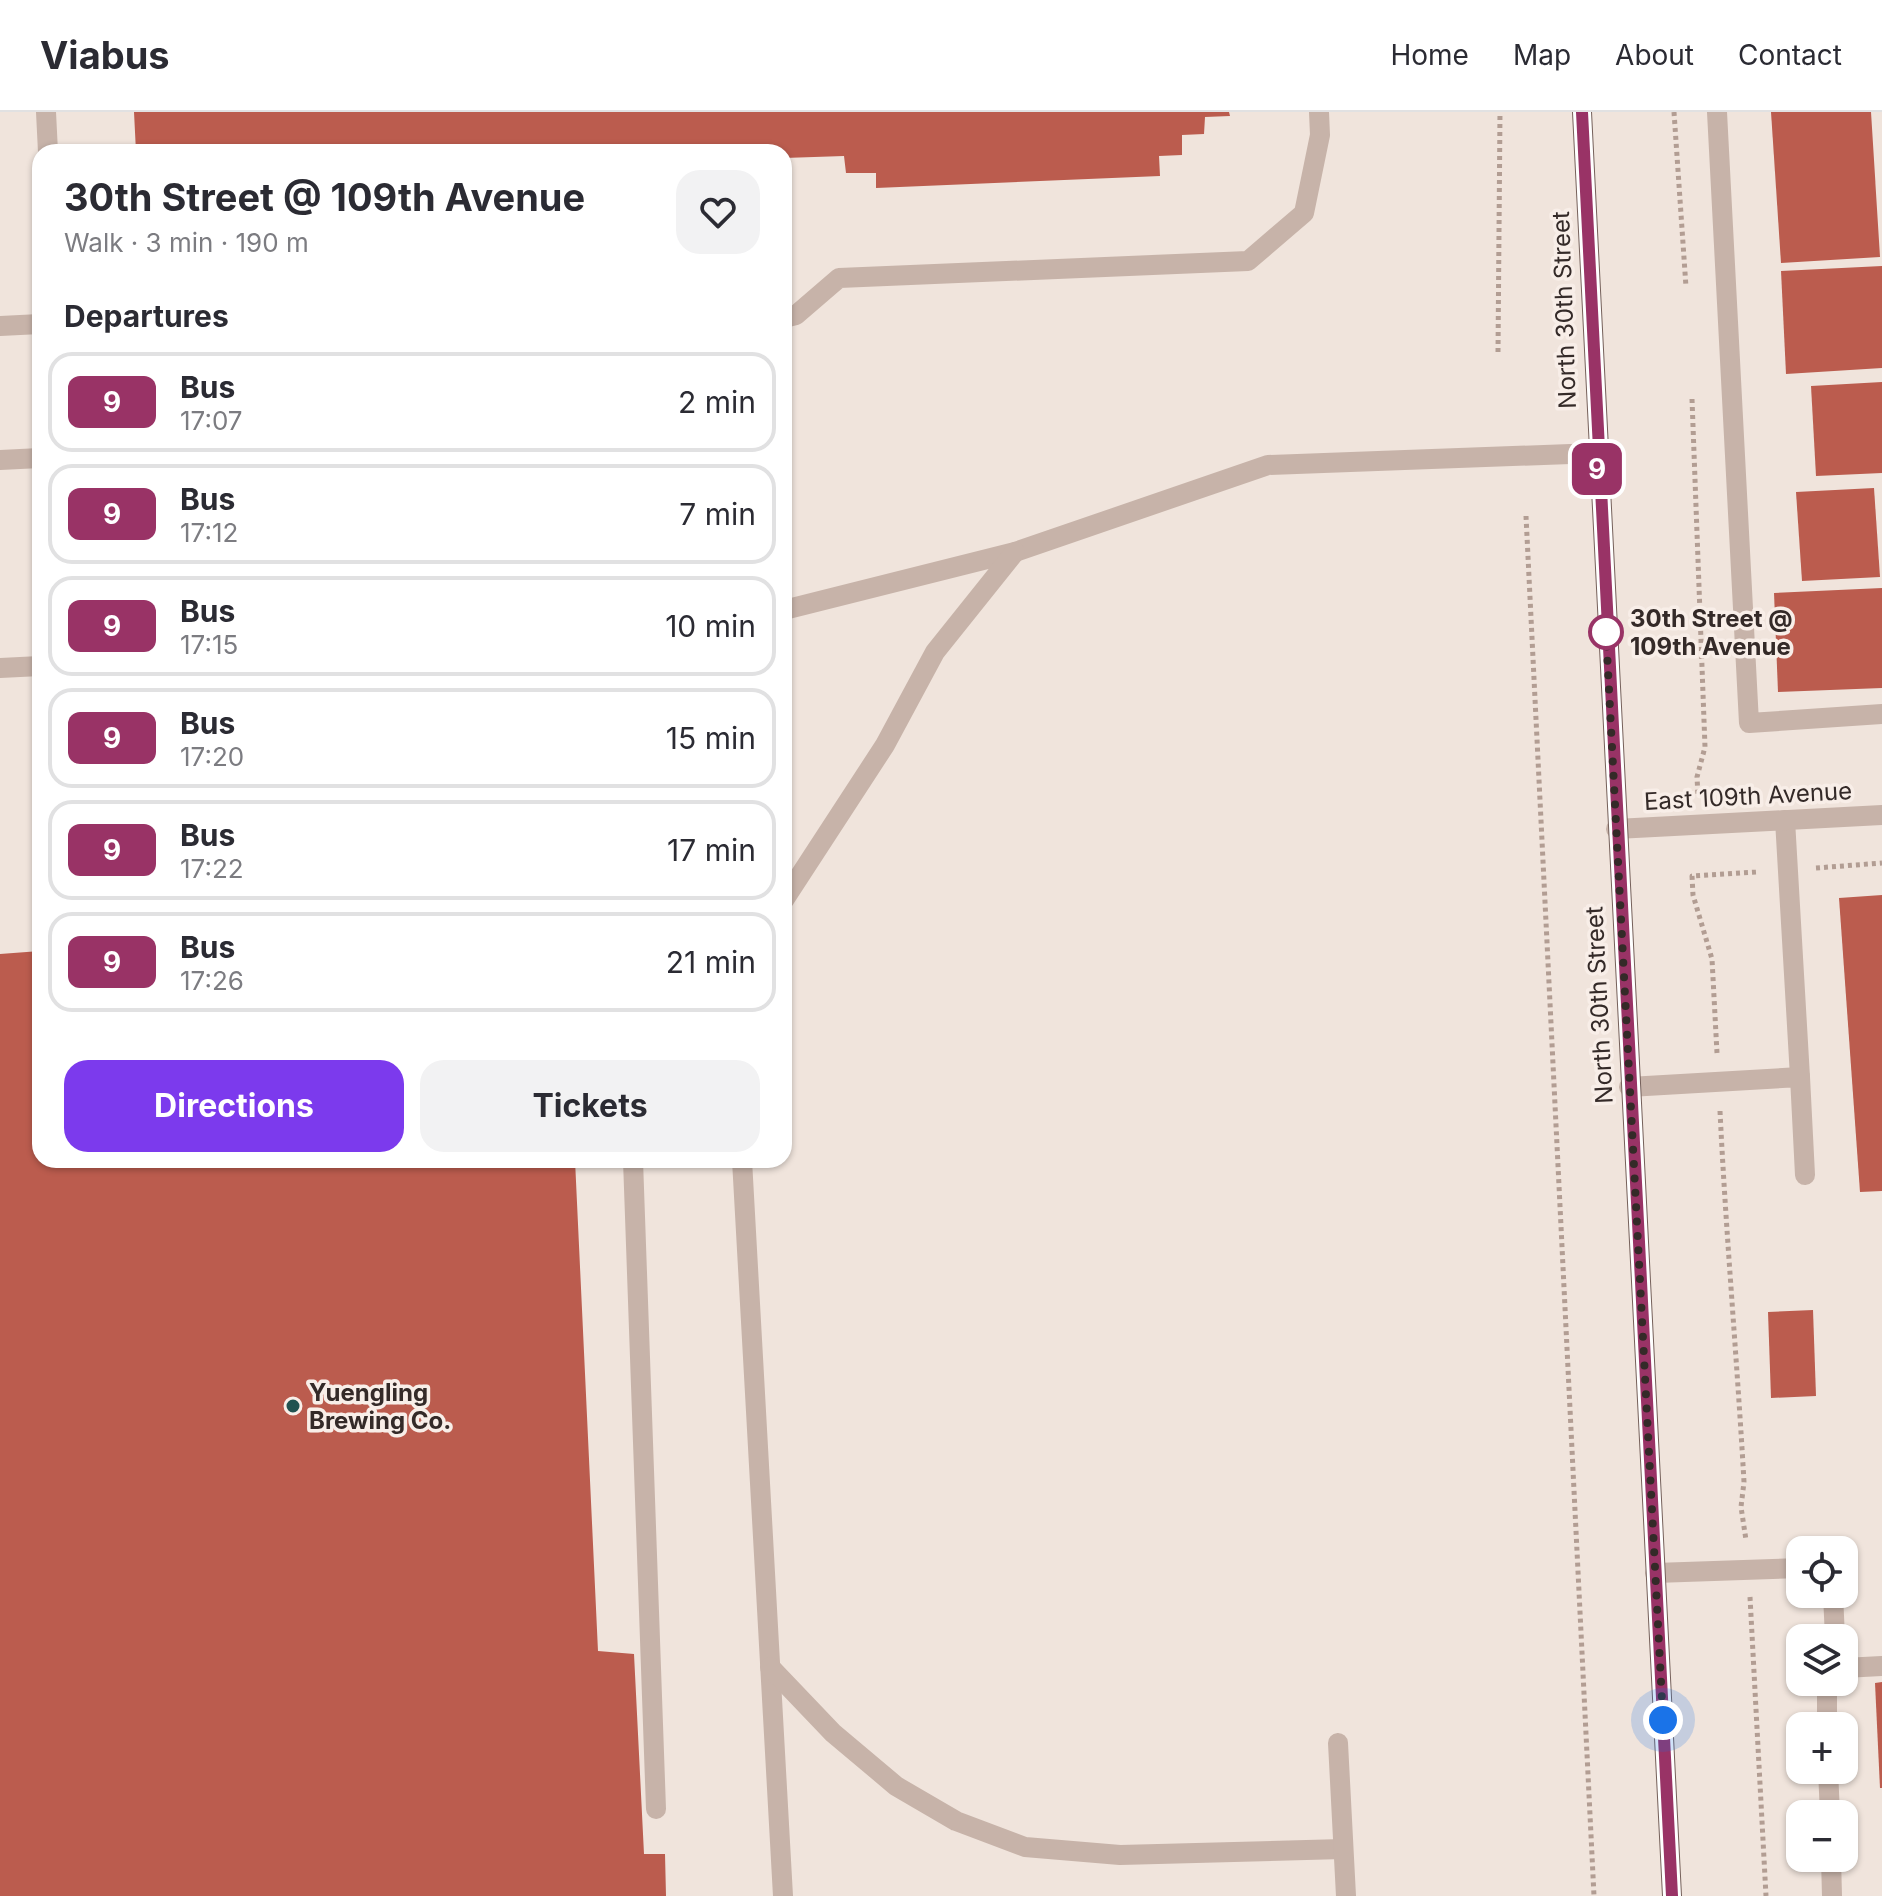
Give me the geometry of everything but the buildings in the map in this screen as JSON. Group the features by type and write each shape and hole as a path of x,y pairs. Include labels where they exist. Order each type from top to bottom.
{"main road":[{"name":"North 30th Street","path":"1582,112 1672,1896"}],"street":[{"path":"46,112 48,144"},
{"path":"792,316 839,278 1248,261 1304,213 1320,135 1319,112"},
{"path":"1717,112 1749,723 1882,714"},
{"path":"0,326 32,324"},
{"path":"792,608 1015,552 1268,465 1597,453"},
{"path":"0,460 32,458"},
{"path":"792,888 885,745 935,652 1015,552"},
{"path":"0,668 32,666"},
{"name":"East 109th Avenue","path":"1616,829 1882,815"},
{"path":"1785,820 1805,1175"},
{"path":"1629,1087 1800,1077"},
{"path":"633,1168 656,1809"},
{"path":"742,1168 783,1896"},
{"path":"1655,1573 1786,1568"},
{"path":"1858,1667 1882,1666"},
{"path":"770,1667 833,1733 896,1786 956,1821 1025,1847 1120,1855 1343,1849"},
{"path":"1338,1743 1346,1896"},
{"path":"1831,1872 1832,1896"}],"path":[{"path":"1498,352 1500,112"},
{"path":"1674,112 1686,287"},
{"path":"1526,516 1594,1896"},
{"path":"1766,1896 1748,1569 1741,1507 1744,1482 1712,959 1693,895 1692,876 1882,863"}],"bus line":[{"name":"9","path":"1582,112 1672,1896"}],"place":[{"name":"30th Street @ 109th Avenue","path":"1606,632"},
{"name":"Yuengling Brewing Co.","path":"293,1406"}],"route":[{"path":"1606,632 1663,1720"}]}
